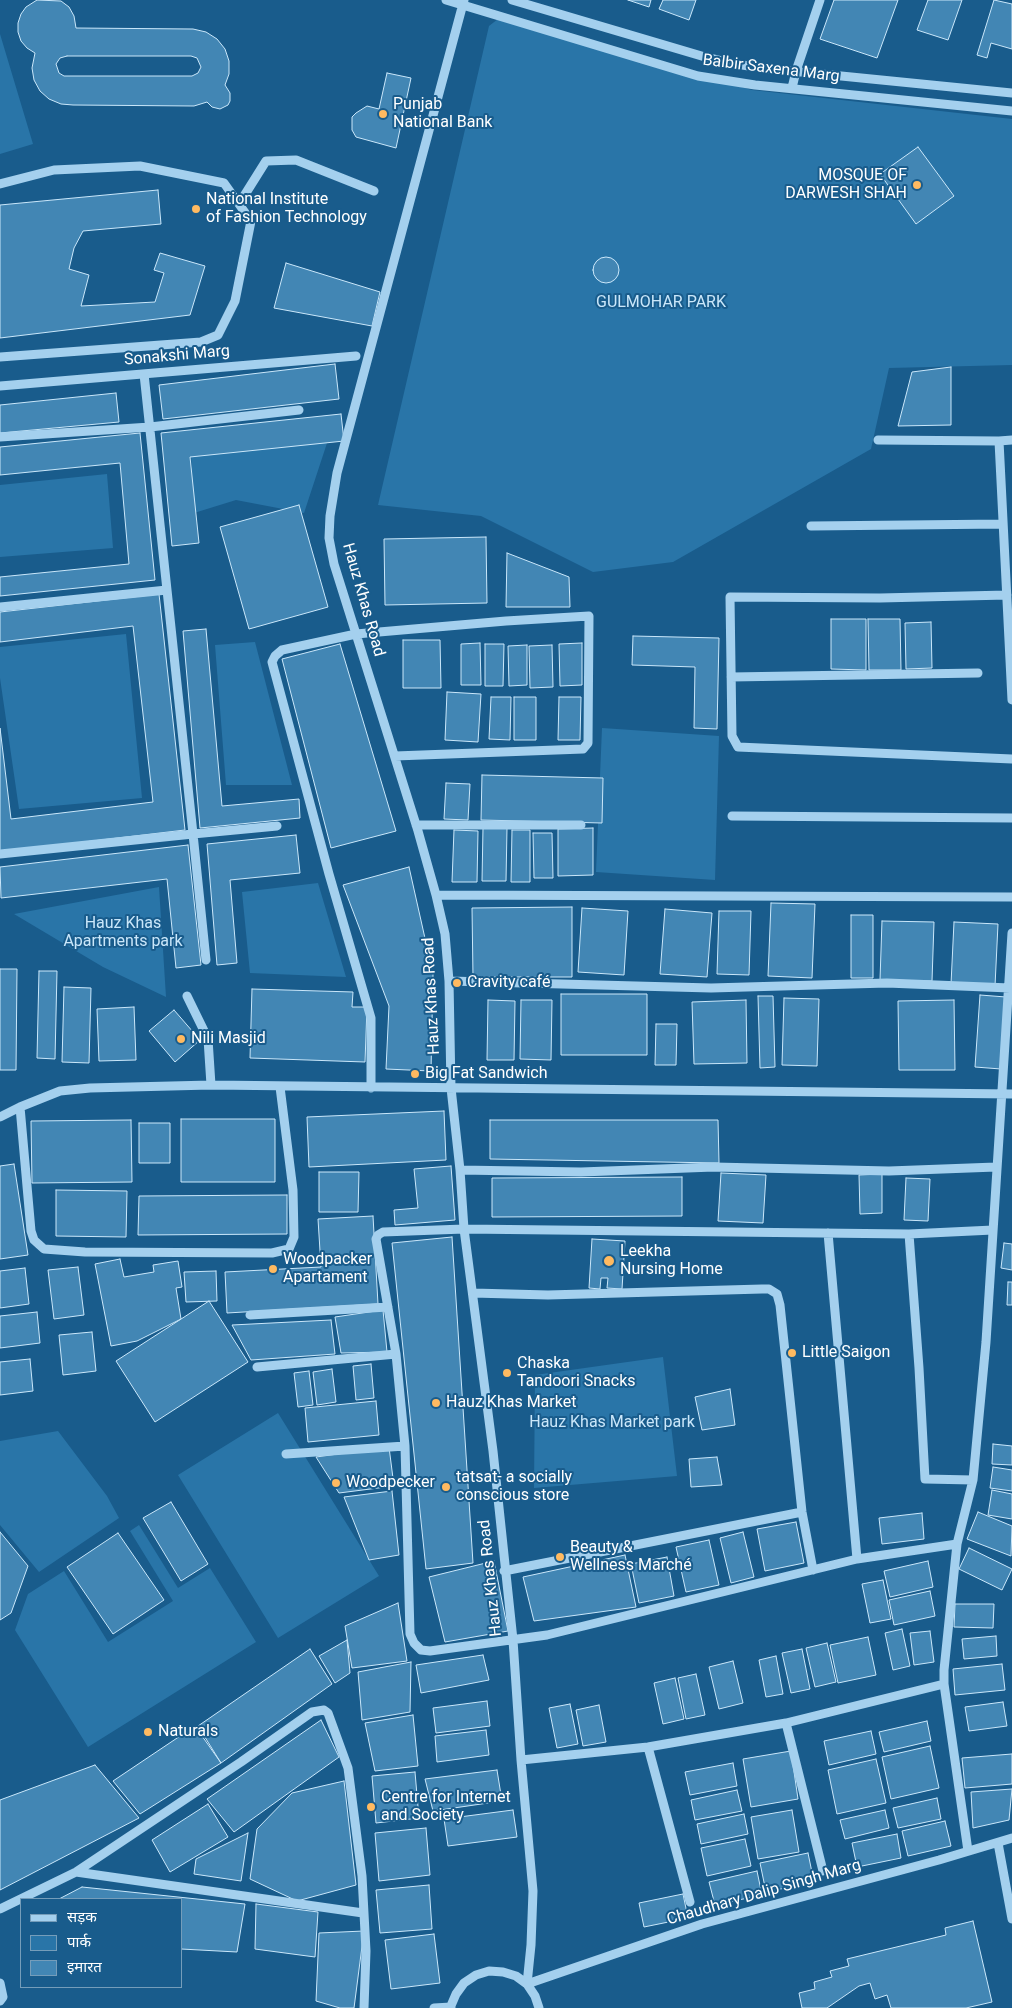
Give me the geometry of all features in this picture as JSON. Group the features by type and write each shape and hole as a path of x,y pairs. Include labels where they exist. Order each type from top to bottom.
{"street":[{"name":"Balbir Saxena Marg","path":"446,0 463,2 698,76 732,82 1012,111"},
{"name":"Balbir Saxena Marg","path":"512,0 705,57 761,68 1012,93"},
{"path":"792,88 820,0"},
{"name":"Hauz Khas Road","path":"463,2 337,473 330,516 329,538 334,564 416,825 436,895 444,934 449,981 451,1088 464,1229 493,1451 504,1571 513,1640 521,1760 533,1891 527,1984"},
{"path":"239,204 266,161 296,160 374,191"},
{"path":"0,184 54,170 140,166 224,183 251,222 235,301 218,335 201,342 0,357"},
{"name":"Sonakshi Marg","path":"0,386 356,356"},
{"path":"144,374 206,960"},
{"path":"0,437 150,427 299,410"},
{"path":"878,440 1012,440"},
{"path":"999,441 1012,700"},
{"path":"811,526 1003,524"},
{"path":"0,607 168,590"},
{"path":"1006,595 880,598 730,597 732,736 738,747 1012,759"},
{"path":"371,1088 371,1018 329,874 272,662 275,656 282,650 356,634 589,616 588,743 583,749 394,756"},
{"path":"731,677 978,673"},
{"path":"732,816 1012,818"},
{"path":"416,825 581,825"},
{"path":"0,854 277,826"},
{"path":"436,895 1012,897"},
{"path":"968,1851 944,1684 957,1544 973,1480 986,1342 996,1167 1007,1095 1012,933"},
{"path":"449,981 711,988 887,983 1010,988"},
{"path":"187,996 208,1039 211,1085"},
{"path":"0,1117 60,1091 75,1088 211,1085 1007,1095"},
{"path":"20,1107 31,1231 38,1246 44,1249 85,1252 272,1253 288,1249 294,1237 293,1190 280,1087"},
{"path":"460,1170 581,1172 714,1167 889,1170 996,1167"},
{"path":"957,1544 857,1559 547,1635 430,1651 421,1650 411,1638 405,1446 396,1354 376,1239 383,1232 464,1229 908,1234 993,1230"},
{"path":"828,1233 857,1559"},
{"path":"908,1234 919,1368 925,1479 973,1480"},
{"path":"473,1293 548,1295 762,1289 774,1291 777,1294 780,1305 802,1512 813,1570"},
{"path":"250,1316 388,1307"},
{"path":"257,1367 396,1354"},
{"path":"286,1454 405,1446"},
{"path":"504,1571 802,1512"},
{"path":"521,1760 648,1747 786,1723 944,1684"},
{"path":"23,1898 76,1872 242,1762 312,1712 324,1710 328,1713 348,1768 362,1876 366,1951 364,2008"},
{"path":"786,1723 823,1871"},
{"path":"648,1747 690,1902"},
{"name":"Chaudhary Dalip Singh Marg","path":"527,1984 702,1924 1012,1838"},
{"path":"998,1842 1012,1919"},
{"path":"76,1872 363,1913"},
{"path":"0,1909 20,1899"},
{"path":"434,2008 450,2007 464,1983 476,1975 489,1971 503,1972 516,1976 527,1984 535,1996 539,2008"},
{"path":"0,1983 3,1997 0,2001"}],"green space":[{"name":"GULMOHAR PARK","path":"498,19 752,90 1012,119 1012,365 889,368 871,449 673,562 593,572 481,516 378,505 489,26"},
{"path":"0,34 33,144 0,154"},
{"path":"328,440 304,513 236,500 194,513 191,455"},
{"path":"107,474 113,548 0,557 0,485"},
{"path":"126,634 142,798 19,809 0,678 0,647"},
{"path":"255,642 292,785 226,785 215,645"},
{"path":"602,728 719,736 715,880 596,872"},
{"path":"318,883 346,977 250,973 242,892"},
{"name":"Hauz Khas Apartments park","path":"159,887 166,997 103,967 14,914"},
{"name":"Hauz Khas Market park","path":"663,1357 677,1476 534,1488 535,1375"},
{"path":"278,1413 379,1576 278,1638 178,1475"},
{"path":"58,1431 107,1496 119,1518 39,1572 0,1525 0,1441"},
{"path":"139,1525 178,1588 210,1568 256,1642 88,1747 15,1630 28,1594 64,1571 108,1642 173,1601 130,1531"}],"building":[{"path":"37,0 61,1 69,7 74,16 76,28 193,29 206,32 217,39 225,49 229,61 229,74 225,85 230,93 230,101 228,105 220,109 212,107 207,102 194,106 73,105 61,104 49,99 40,91 34,80 32,68 35,53 21,41 18,32 18,23 26,7","holes":["67,56 191,56 197,58 201,67 198,73 192,76 64,76 59,73 56,64 60,58"]},
{"path":"628,0 651,0 649,7"},
{"path":"663,0 696,0 689,20 659,9"},
{"path":"834,0 898,0 877,58 820,39"},
{"path":"928,0 962,0 948,40 917,30"},
{"path":"994,0 1012,4 1012,49 991,43 987,58 977,55"},
{"path":"387,73 411,78 396,148 356,137 352,130 352,117 356,113 367,106 379,109"},
{"name":"MOSQUE OF DARWESH SHAH","path":"918,147 954,196 916,224 880,174"},
{"path":"158,190 161,224 83,231 74,248 69,269 89,275 81,306 155,302 164,273 154,270 160,253 205,266 190,315 0,338 0,205"},
{"path":"606,257 615,261 619,270 615,279 606,283 597,279 593,270 597,261"},
{"path":"286,263 380,292 372,326 274,308"},
{"path":"335,364 339,399 163,419 159,385"},
{"path":"951,367 951,425 898,426 912,372"},
{"path":"116,393 119,422 0,433 0,405"},
{"path":"341,414 344,441 190,457 199,543 172,546 161,433"},
{"path":"140,433 155,580 0,596 0,577 129,564 120,463 0,475 0,447"},
{"path":"299,505 328,607 249,629 220,527"},
{"path":"486,537 487,603 385,605 384,539"},
{"path":"507,553 569,577 570,607 506,607"},
{"path":"159,594 185,830 0,852 0,728 11,819 153,802 133,626 0,642 0,612"},
{"path":"831,619 866,619 866,670 831,669"},
{"path":"868,619 900,619 901,670 869,670"},
{"path":"931,622 932,668 906,669 905,623"},
{"path":"206,629 222,806 299,799 300,818 200,828 183,631"},
{"path":"633,636 719,638 717,729 694,728 695,667 632,665"},
{"path":"403,640 440,640 441,688 403,688"},
{"path":"480,643 481,685 461,685 461,644"},
{"path":"582,643 582,685 560,686 559,644"},
{"path":"340,644 396,831 331,848 282,659"},
{"path":"485,644 504,644 503,686 485,686"},
{"path":"527,645 527,685 509,686 508,646"},
{"path":"552,645 553,687 530,688 529,646"},
{"path":"447,692 481,694 478,742 445,740"},
{"path":"491,697 511,697 510,740 489,739"},
{"path":"514,697 536,697 536,740 514,740"},
{"path":"559,697 581,697 580,740 558,740"},
{"path":"482,775 603,778 602,823 481,820"},
{"path":"446,783 470,784 468,820 444,819"},
{"path":"483,828 507,828 506,881 482,881"},
{"path":"593,828 593,875 558,876 558,829"},
{"path":"454,830 478,831 477,882 452,882"},
{"path":"512,830 530,830 530,882 511,882"},
{"path":"533,833 552,833 553,878 534,878"},
{"path":"296,835 300,873 230,880 237,963 217,965 207,844"},
{"path":"188,845 201,965 176,968 167,879 1,898 0,867"},
{"path":"409,867 433,974 431,1071 386,1069 389,1006 343,885"},
{"path":"771,903 815,904 812,978 768,976"},
{"path":"572,907 572,977 473,977 472,908"},
{"path":"582,908 628,911 624,975 578,972"},
{"path":"665,909 712,913 707,977 660,974"},
{"path":"719,911 751,911 749,975 717,974"},
{"path":"851,915 873,915 873,978 851,978"},
{"path":"882,921 934,922 932,981 880,980"},
{"path":"954,922 998,924 995,986 951,984"},
{"path":"0,969 17,969 16,1070 0,1070"},
{"path":"39,971 57,971 55,1059 37,1058"},
{"path":"64,987 91,988 89,1063 62,1062"},
{"path":"252,989 353,992 352,1007 367,1007 365,1062 250,1058"},
{"path":"561,994 647,994 647,1055 561,1055"},
{"path":"980,995 1006,997 1001,1069 975,1067"},
{"path":"758,996 773,996 775,1067 760,1068"},
{"path":"784,998 819,999 817,1066 782,1065"},
{"path":"488,1000 515,1001 514,1060 487,1060"},
{"path":"521,1000 552,1000 551,1060 520,1059"},
{"path":"746,1000 747,1063 694,1064 692,1002"},
{"path":"954,1000 955,1070 899,1070 898,1001"},
{"path":"134,1007 136,1060 99,1061 97,1009"},
{"path":"174,1010 200,1040 175,1062 149,1031"},
{"path":"656,1024 677,1024 676,1065 655,1065"},
{"path":"444,1111 446,1160 309,1167 307,1117"},
{"path":"181,1119 275,1119 275,1182 181,1182"},
{"path":"131,1120 132,1182 32,1183 31,1121"},
{"path":"490,1120 718,1120 719,1163 490,1159"},
{"path":"139,1123 170,1123 170,1163 139,1163"},
{"path":"14,1164 28,1255 0,1259 0,1166"},
{"path":"451,1166 455,1220 395,1225 394,1210 418,1208 414,1169"},
{"path":"319,1172 359,1172 358,1212 319,1212"},
{"path":"721,1173 766,1175 763,1223 718,1221"},
{"path":"882,1174 882,1213 860,1214 859,1175"},
{"path":"682,1177 682,1216 492,1217 492,1178"},
{"path":"906,1178 930,1179 928,1221 904,1220"},
{"path":"56,1190 127,1191 126,1237 56,1236"},
{"path":"287,1195 287,1234 138,1235 139,1196"},
{"path":"373,1216 378,1304 227,1313 225,1272 321,1267 318,1219"},
{"name":"Hauz Khas Market","path":"452,1237 473,1563 426,1569 392,1243"},
{"path":"592,1239 625,1241 622,1289 607,1288 608,1278 601,1278 600,1289 589,1288"},
{"path":"1004,1243 1012,1244 1012,1270 1001,1268"},
{"path":"120,1259 124,1277 154,1272 153,1265 178,1261 182,1287 176,1288 181,1319 137,1341 111,1346 95,1264"},
{"path":"78,1267 84,1315 54,1319 48,1270"},
{"path":"25,1268 29,1304 0,1308 0,1271"},
{"path":"216,1271 217,1301 186,1302 184,1272"},
{"path":"1008,1282 1012,1282 1012,1305 1007,1305"},
{"path":"209,1301 248,1362 155,1422 116,1361"},
{"path":"383,1310 387,1352 341,1353 335,1317"},
{"path":"37,1312 40,1343 0,1348 0,1316"},
{"path":"331,1320 335,1354 251,1360 232,1325"},
{"path":"92,1332 96,1371 63,1375 59,1335"},
{"path":"30,1359 33,1391 0,1395 0,1362"},
{"path":"371,1364 374,1398 356,1400 353,1366"},
{"path":"332,1369 336,1402 317,1405 313,1372"},
{"path":"309,1371 313,1405 298,1407 294,1373"},
{"path":"730,1389 735,1425 702,1430 695,1397"},
{"path":"376,1401 379,1435 308,1442 305,1408"},
{"path":"993,1444 1012,1446 1012,1465 992,1464"},
{"path":"389,1447 394,1486 339,1493 316,1457"},
{"path":"717,1457 722,1485 691,1487 689,1459"},
{"path":"993,1467 1012,1470 1012,1491 990,1488"},
{"path":"992,1490 1012,1494 1012,1519 988,1515"},
{"path":"392,1491 399,1555 369,1560 344,1497"},
{"path":"171,1502 208,1564 181,1581 143,1518"},
{"path":"978,1512 1012,1526 1011,1556 967,1539"},
{"path":"922,1513 924,1539 882,1544 879,1518"},
{"path":"796,1522 804,1563 765,1571 757,1529"},
{"path":"0,1532 28,1566 11,1613 0,1620"},
{"path":"743,1532 754,1577 731,1583 720,1538"},
{"path":"118,1533 164,1600 113,1634 67,1567"},
{"path":"709,1540 719,1585 686,1592 676,1547"},
{"path":"969,1548 1012,1569 1002,1590 959,1569"},
{"path":"625,1555 636,1607 534,1621 523,1577"},
{"path":"667,1557 674,1596 639,1603 631,1564"},
{"path":"494,1561 508,1631 445,1642 429,1577"},
{"path":"928,1561 933,1587 890,1597 884,1571"},
{"path":"883,1580 891,1619 870,1623 862,1584"},
{"path":"930,1591 935,1616 894,1625 889,1600"},
{"path":"398,1603 407,1661 352,1668 345,1626"},
{"path":"955,1604 994,1604 993,1628 954,1627"},
{"path":"902,1629 910,1666 893,1670 885,1633"},
{"path":"930,1631 934,1662 914,1665 910,1633"},
{"path":"996,1636 997,1656 964,1659 962,1639"},
{"path":"868,1637 876,1675 838,1683 830,1645"},
{"path":"347,1640 350,1673 335,1683 319,1656"},
{"path":"827,1643 836,1682 815,1687 806,1648"},
{"path":"310,1649 332,1684 221,1763 198,1726"},
{"path":"802,1649 810,1689 791,1693 782,1653"},
{"path":"483,1655 489,1680 421,1693 416,1665"},
{"path":"776,1656 783,1694 766,1697 759,1660"},
{"path":"733,1661 743,1703 719,1709 709,1667"},
{"path":"411,1662 410,1712 362,1720 358,1672"},
{"path":"1002,1664 1005,1690 955,1695 953,1669"},
{"path":"696,1674 705,1715 686,1719 678,1678"},
{"path":"675,1678 684,1719 663,1724 654,1683"},
{"path":"487,1701 490,1726 436,1733 433,1708"},
{"path":"1003,1702 1007,1726 969,1731 965,1707"},
{"path":"570,1704 578,1744 557,1748 549,1708"},
{"path":"599,1705 606,1742 583,1746 576,1710"},
{"path":"413,1715 418,1766 375,1771 365,1723"},
{"path":"321,1720 339,1757 234,1832 207,1799"},
{"path":"927,1721 931,1741 884,1752 879,1732"},
{"path":"195,1726 221,1763 140,1814 113,1781"},
{"path":"486,1730 489,1755 437,1762 435,1736"},
{"path":"871,1731 876,1754 829,1765 824,1741"},
{"path":"930,1746 939,1788 891,1799 882,1757"},
{"path":"791,1751 798,1799 751,1807 743,1759"},
{"path":"1012,1754 1012,1784 965,1788 962,1758"},
{"path":"876,1759 886,1803 837,1814 828,1770"},
{"path":"733,1763 737,1786 690,1795 685,1772"},
{"path":"95,1765 139,1818 0,1890 0,1800"},
{"path":"497,1770 502,1801 433,1811 425,1779"},
{"path":"415,1772 419,1818 376,1823 372,1776"},
{"path":"344,1781 356,1885 297,1901 250,1879 257,1829 292,1793"},
{"path":"1012,1789 1009,1820 973,1828 971,1792"},
{"path":"737,1790 742,1811 695,1820 691,1800"},
{"path":"937,1798 941,1819 898,1828 893,1808"},
{"path":"208,1804 228,1837 170,1872 152,1840"},
{"path":"513,1810 517,1837 448,1846 444,1819"},
{"path":"792,1810 799,1852 758,1859 751,1817"},
{"path":"885,1810 889,1828 845,1839 840,1820"},
{"path":"744,1814 748,1834 701,1844 697,1824"},
{"path":"945,1821 951,1846 908,1856 902,1831"},
{"path":"426,1828 430,1875 379,1881 375,1833"},
{"path":"248,1833 241,1881 194,1874 196,1859"},
{"path":"897,1834 901,1858 857,1867 852,1843"},
{"path":"745,1839 751,1866 707,1876 701,1848"},
{"path":"808,1853 814,1882 766,1892 760,1863"},
{"path":"757,1871 762,1895 715,1905 709,1882"},
{"path":"429,1885 432,1929 380,1933 376,1890"},
{"path":"82,1887 245,1904 237,1952 182,1949 182,1898 61,1898"},
{"path":"683,1894 688,1918 644,1927 639,1903"},
{"path":"256,1904 318,1912 315,1957 255,1949"},
{"path":"973,1921 992,2002 966,2008 891,2008 887,1995 875,1999 870,1983 859,1986 827,2008 802,2008 799,1993 815,1989 814,1982 832,1977 830,1971 849,1966 847,1959 946,1935 945,1928"},
{"path":"364,1931 354,2008 340,2008 316,2001 319,1933"},
{"path":"434,1934 440,1983 391,1989 385,1940"}],"place":[{"name":"Punjab National Bank","path":"383,114"},
{"name":"MOSQUE OF DARWESH SHAH","path":"917,185"},
{"name":"National Institute of Fashion Technology","path":"196,209"},
{"name":"Cravity café","path":"457,983"},
{"name":"Nili Masjid","path":"181,1039"},
{"name":"Big Fat Sandwich","path":"415,1074"},
{"name":"Leekha Nursing Home","path":"609,1261"},
{"name":"Woodpacker Apartament","path":"273,1269"},
{"name":"Little Saigon","path":"792,1353"},
{"name":"Chaska Tandoori Snacks","path":"507,1373"},
{"name":"Hauz Khas Market","path":"436,1403"},
{"name":"Woodpecker","path":"336,1483"},
{"name":"tatsat- a socially conscious store","path":"446,1487"},
{"name":"Beauty & Wellness Marché","path":"560,1557"},
{"name":"Naturals","path":"148,1732"},
{"name":"Centre for Internet and Society","path":"371,1807"}]}
